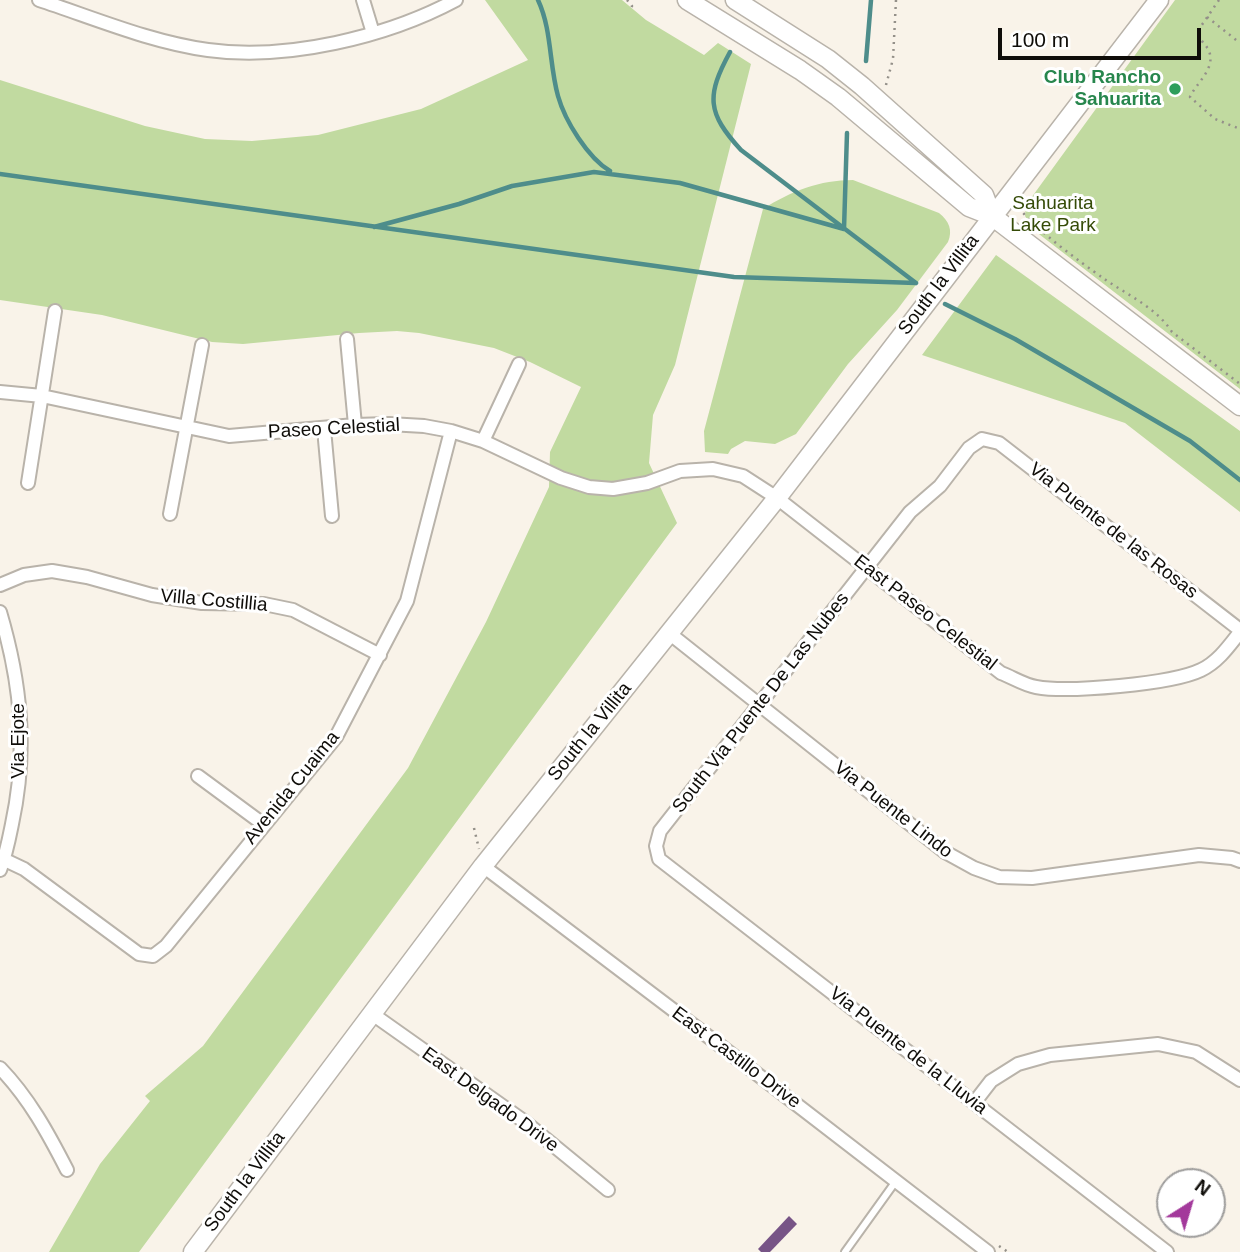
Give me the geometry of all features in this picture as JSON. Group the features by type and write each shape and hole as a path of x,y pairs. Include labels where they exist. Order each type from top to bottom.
{"street":[{"path":"39,0 161,40 207,50 272,53 373,33 428,15 456,0"},
{"path":"363,0 373,33"},
{"path":"687,0 800,70 838,97 969,207 992,216 1240,406"},
{"path":"736,0 819,53 862,86 984,194 992,216"},
{"name":"South la Villita","path":"193,1252 483,866 777,498 1159,0"},
{"path":"28,483 55,311"},
{"path":"347,339 355,425"},
{"path":"170,514 202,345"},
{"path":"483,441 519,364"},
{"name":"Paseo Celestial","path":"0,391 42,396 229,436 355,425 400,424 451,431 483,441 561,478 589,487 613,489 647,483 680,471 713,469 743,476 777,498"},
{"path":"324,429 332,516"},
{"name":"Avenida Cuaima","path":"2,865 24,869 139,954 153,956 166,946 336,737 407,601 451,431"},
{"name":"South Via Puente De Las Nubes","path":"656,846 660,831 910,512 940,486 969,448 982,439"},
{"name":"Via Puente de las Rosas","path":"982,439 999,443 1240,631"},
{"name":"East Paseo Celestial","path":"777,498 1001,673 1034,687 1064,690 1167,680 1202,670 1223,654 1240,631"},
{"name":"Villa Costillia","path":"0,585 24,575 52,571 87,577 152,595 202,603 264,604 293,610 380,655"},
{"name":"Via Ejote","path":"0,612 19,695 23,757 15,811 2,865"},
{"name":"Via Puente Lindo","path":"669,633 945,852 974,868 999,877 1032,878 1199,855 1240,861"},
{"path":"198,776 263,824"},
{"name":"Via Puente de la Lluvia","path":"656,846 659,859 1167,1252"},
{"name":"East Castillo Drive","path":"483,866 988,1252"},
{"name":"East Delgado Drive","path":"371,1013 525,1122 608,1190"},
{"path":"974,1103 991,1081 1018,1064 1050,1055 1158,1044 1196,1052 1240,1080"},
{"path":"0,1068 21,1090 45,1127 67,1170"}],"lane":[{"path":"845,1252 896,1181"}],"path":[{"path":"886,85 893,59 896,0"},
{"path":"1219,0 1199,28 1197,35 1208,50 1210,63 1190,97 1215,119 1240,130"},
{"path":"628,3 632,6 631,9"},
{"path":"1206,17 1239,41"},
{"path":"1208,360 1240,384"}],"green space":[{"path":"485,0 622,0 646,20 704,55 718,43 751,64 675,365 653,415 649,463 677,523 139,1252 49,1252 100,1164 150,1101 145,1096 203,1046 408,768 486,622 549,487 550,452 581,387 494,348 419,333 359,333 243,344 212,342 102,315 0,300 0,80 145,126 205,139 252,141 318,135 421,109 528,60"},
{"name":"Club Rancho Sahuarita","path":"1175,0 1240,0 1240,389 1035,231 1025,216 1026,205"},
{"path":"853,180 939,213 949,226 948,242 897,310 848,364 796,434 775,444 745,441 731,449 728,454 705,452 704,431 763,209 806,188"},
{"path":"996,255 1240,431 1240,512 1125,423 922,355"}],"building":[{"path":"789,1216 797,1224 770,1252 761,1252 758,1249"}],"waterway":[{"path":"538,0 546,23 561,106 586,148 610,171"},
{"path":"866,61 871,0"},
{"path":"730,52 714,93 716,114 730,137 741,150 916,283"},
{"path":"374,227 459,204 512,186 594,172 680,183 844,229 847,133"},
{"path":"0,174 734,277 916,283"},
{"path":"945,304 1015,339 1190,441 1240,480"}],"place":[{"name":"Club Rancho Sahuarita","path":"1175,89"}],"park label":[{"name":"Sahuarita Lake Park","path":"1053,215"}]}
